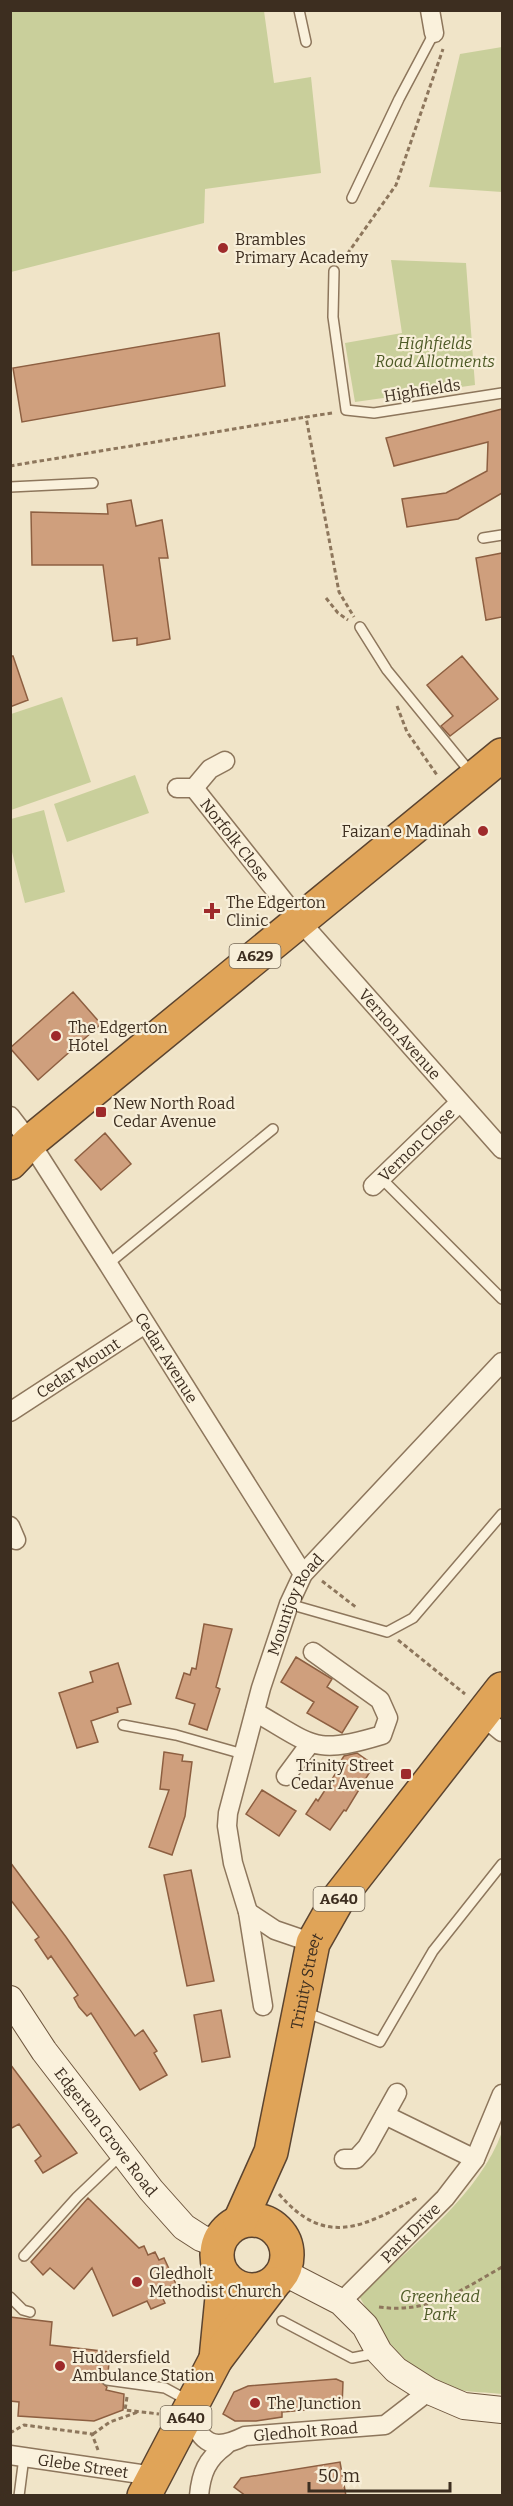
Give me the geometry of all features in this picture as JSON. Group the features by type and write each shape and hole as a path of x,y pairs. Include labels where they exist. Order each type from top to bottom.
{"highway":[{"name":"A629","path":"20,1152 502,755"},
{"name":"Trinity Street","path":"229,2232 271,2152 313,1943 339,1899 493,1712"},
{"name":"Trinity Street","path":"271,2152 277,2229"},
{"path":"229,2232 260,2220 277,2229"},
{"name":"A640","path":"149,2486 216,2359 278,2278 287,2250 277,2229"},
{"name":"A640","path":"216,2359 224,2277 216,2255 229,2232"},
{"path":"224,2277 242,2289 263,2289 278,2278"}],"street":[{"path":"430,10 434,33"},
{"name":"Norfolk Close","path":"225,761 185,788 299,920"},
{"name":"Vernon Avenue","path":"299,920 502,1149"},
{"name":"Vernon Close","path":"377,1182 459,1103"},
{"name":"Cedar Avenue","path":"10,1116 20,1152 108,1264 305,1572"},
{"name":"Cedar Mount","path":"10,1412 145,1324"},
{"name":"Mountjoy Road","path":"263,2006 248,1912 236,1880 227,1826 243,1754 289,1604 305,1572 502,1362"},
{"path":"255,1712 309,1745 331,1748 381,1735 388,1718 380,1700 313,1652"},
{"path":"286,1776 309,1745"},
{"path":"248,1912 275,1930 313,1943"},
{"name":"Edgerton Grove Road","path":"10,1999 44,2051 183,2227 201,2238 229,2232"},
{"path":"344,2159 356,2159 367,2147 397,2093"},
{"name":"Park Drive","path":"341,2302 445,2198 475,2159 502,2097"},
{"path":"385,2115 475,2159"},
{"path":"278,2278 341,2302 365,2326 379,2352 396,2370 429,2391 464,2406 502,2410"},
{"name":"Gledholt Road","path":"225,2446 245,2436 385,2425 429,2391"},
{"path":"189,2413 196,2430 208,2442 225,2446"},
{"path":"199,2496 201,2476 211,2456 225,2446"},
{"name":"Glebe Street","path":"17,2456 99,2466 149,2486"}],"lane":[{"path":"299,10 306,42"},
{"path":"352,198 434,33"},
{"path":"334,271 333,317 346,410"},
{"name":"Highfields","path":"346,410 374,413 502,393"},
{"path":"10,487 93,483"},
{"path":"483,538 502,535"},
{"path":"360,627 463,787"},
{"path":"108,1264 273,1129"},
{"path":"377,1182 502,1299"},
{"path":"289,1604 387,1632 413,1618 502,1514"},
{"path":"123,1725 176,1735 243,1754"},
{"path":"300,2010 380,2042 433,1951 502,1864"},
{"path":"24,2256 76,2197 123,2153"},
{"path":"10,2297 23,2310 30,2312"},
{"path":"282,2321 352,2358 379,2352"},
{"path":"107,2380 171,2390 189,2413"},
{"path":"17,2456 19,2496"}],"path":[{"path":"334,271 396,185 444,49 434,33"},
{"path":"10,466 346,410"},
{"path":"306,417 339,592 360,627"},
{"path":"326,598 338,613 360,627"},
{"path":"394,698 407,732 463,787"},
{"path":"305,1572 493,1712"},
{"path":"274,2188 302,2217 314,2224 334,2228 361,2224 425,2194"},
{"path":"341,2302 384,2308 419,2306 447,2300 502,2267"},
{"path":"129,2383 125,2410 158,2414 189,2413"},
{"path":"10,2433 24,2426 92,2434 110,2422 140,2412"},
{"path":"92,2434 100,2455 99,2466"}],"green space":[{"path":"10,11 264,11 274,83 311,77 321,173 205,189 204,223 11,272"},
{"path":"502,47 502,192 429,187 460,54"},
{"name":"Highfields Road Allotments","path":"391,260 466,263 475,385 355,402 345,343 402,333"},
{"path":"62,697 91,782 11,810 11,714"},
{"path":"135,775 149,813 67,842 54,804"},
{"path":"44,810 65,892 25,903 11,848 11,819"},
{"name":"Greenhead Park","path":"502,2132 502,2394 456,2389 424,2374 398,2353 387,2340 359,2296 460,2200 477,2178"}],"building":[{"path":"219,333 225,386 22,422 13,368"},
{"path":"502,409 502,493 458,519 407,527 402,499 446,493 487,471 488,442 394,466 386,438"},
{"path":"131,500 136,526 162,520 168,558 159,558 170,639 137,645 137,638 113,641 103,565 32,565 31,512 108,514 107,504"},
{"path":"502,553 502,617 486,620 476,558"},
{"path":"10,656 13,656 28,700 10,707"},
{"path":"462,656 498,699 450,736 441,726 453,716 427,685"},
{"name":"The Edgerton Hotel","path":"73,992 101,1024 38,1080 10,1048"},
{"path":"105,1133 131,1164 101,1190 75,1160"},
{"path":"204,1624 232,1629 216,1687 220,1689 207,1730 189,1724 195,1704 176,1698 184,1673 190,1675 192,1668 196,1669"},
{"path":"296,1657 332,1679 327,1687 358,1707 342,1733 307,1713 314,1702 281,1682"},
{"path":"118,1663 131,1704 117,1708 118,1712 91,1721 98,1742 77,1748 59,1693 93,1682 90,1672"},
{"path":"164,1752 183,1755 182,1761 192,1762 185,1816 172,1855 149,1847 169,1790 160,1789"},
{"path":"357,1753 374,1765 346,1811 344,1810 330,1830 306,1814 316,1799 318,1801 341,1765 339,1764 344,1756"},
{"path":"262,1790 296,1811 279,1836 246,1814"},
{"path":"10,1862 135,2036 143,2030 157,2051 154,2053 167,2075 140,2090 91,2013 87,2016 79,2007 74,1998 78,1995 51,1956 48,1959 35,1940 39,1937 10,1899"},
{"path":"191,1870 214,1981 187,1986 164,1875"},
{"path":"221,2010 230,2057 202,2062 194,2015"},
{"path":"10,2064 77,2153 43,2173 35,2161 41,2156 19,2124 10,2129"},
{"path":"88,2198 139,2248 144,2246 148,2255 155,2252 159,2260 164,2258 176,2284 171,2286 173,2289 161,2295 165,2303 151,2309 147,2301 113,2316 92,2268 74,2289 50,2268 43,2275 31,2262"},
{"name":"Huddersfield Ambulance Station","path":"10,2317 52,2322 50,2345 110,2352 108,2373 102,2375 101,2382 107,2387 106,2390 124,2394 123,2410 94,2421 18,2416 19,2402 10,2401"},
{"path":"336,2379 343,2382 342,2407 282,2412 282,2417 256,2421 235,2421 223,2414 234,2392 248,2386"},
{"path":"340,2462 346,2496 246,2496 234,2487 241,2478"}],"place":[{"name":"Brambles Primary Academy","path":"223,248"},
{"name":"Faizan e Madinah","path":"483,831"},
{"name":"The Edgerton Clinic","path":"212,911"},
{"name":"The Edgerton Hotel","path":"56,1036"},
{"name":"New North Road Cedar Avenue","path":"101,1112"},
{"name":"Trinity Street Cedar Avenue","path":"406,1774"},
{"name":"Gledholt Methodist Church","path":"137,2282"},
{"name":"Huddersfield Ambulance Station","path":"60,2366"},
{"name":"The Junction","path":"255,2403"}]}
